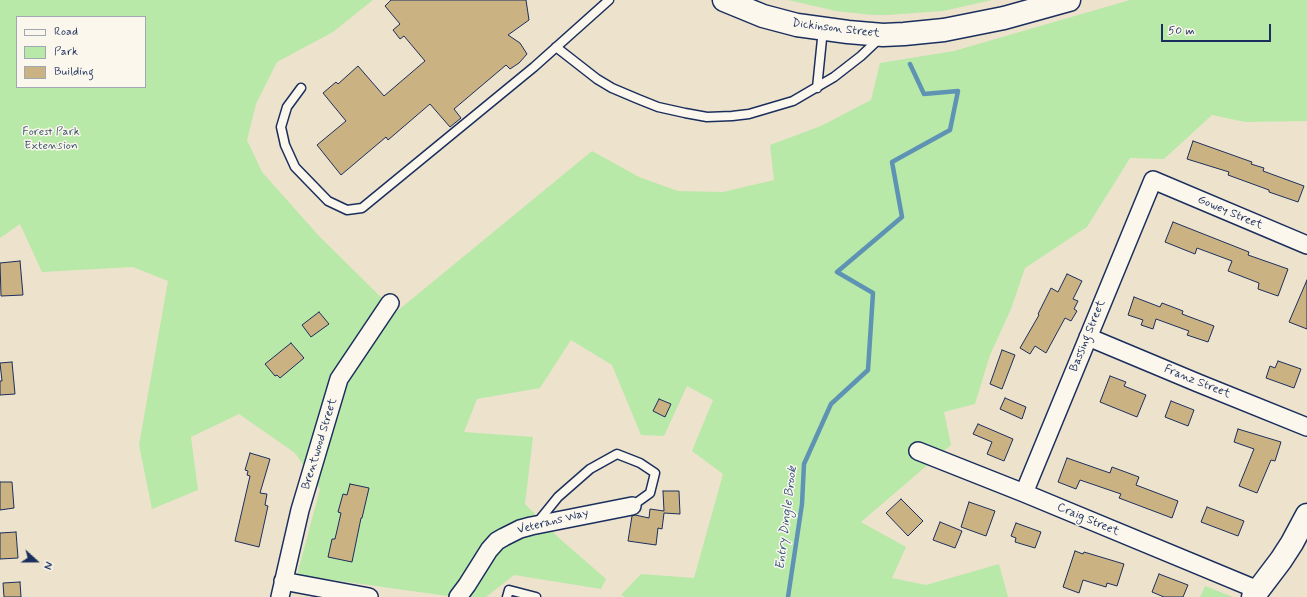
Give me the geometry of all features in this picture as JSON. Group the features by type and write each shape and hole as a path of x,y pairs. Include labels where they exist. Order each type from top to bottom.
{"main road":[{"name":"Dickinson Street","path":"724,0 751,12 781,21 823,29 883,35 951,29 1004,18 1069,0"},
{"path":"1256,594 1281,560 1307,515"}],"street":[{"name":"Gowey Street","path":"1153,180 1307,246"},
{"name":"Bassing Street","path":"1024,493 1153,180"},
{"name":"Brentwood Street","path":"282,589 300,510 339,379 390,304"},
{"name":"Franz Street","path":"1088,337 1204,386 1307,427"},
{"name":"Craig Street","path":"918,451 1024,493 1256,594"},
{"name":"Veterans Way","path":"458,597 489,550 497,541 520,529 535,525 632,506"},
{"path":"282,589 369,597"}],"lane":[{"path":"301,88 287,107 282,127 285,145 295,166 328,201 348,210 362,208 458,131 610,0"},
{"path":"818,88 823,29"},
{"path":"556,47 597,79 612,88 658,107 707,116 732,116 749,114 793,101 818,88 856,60 883,35"},
{"path":"535,525 558,497 590,468 617,454 640,463 654,473 650,492 632,506"},
{"path":"507,597 509,590 536,597"}],"green space":[{"name":"Forest Park Extension","path":"0,0 373,0 333,32 277,62 256,104 247,140 262,172 319,236 396,312 592,151 639,177 678,191 723,192 774,180 770,145 821,126 871,100 880,63 954,51 1130,0 1307,0 1307,122 1245,122 1212,115 1164,159 1130,158 1087,227 1025,268 1011,309 990,355 975,404 944,412 951,445 861,522 906,547 892,578 926,585 999,564 1008,597 625,597 621,595 641,574 694,578 723,474 692,451 713,400 687,386 664,436 641,435 612,365 571,340 540,388 477,399 464,432 533,437 525,504 559,538 606,579 601,589 514,575 486,597 455,597 297,575 320,489 295,453 239,414 191,437 198,490 152,509 139,445 168,281 133,267 42,272 20,224 0,238"},
{"path":"788,0 992,0 943,11 873,15 836,11"},
{"path":"1205,586 1233,597 1200,597"}],"building":[{"path":"391,0 526,0 529,20 508,35 520,43 527,54 519,63 510,69 506,65 454,109 461,118 450,127 430,104 388,140 386,137 341,175 317,145 346,121 323,93 336,82 338,84 358,66 384,96 425,61 404,36 400,39 393,30 400,24 385,6"},
{"path":"1193,141 1252,162 1251,164 1264,168 1263,171 1304,186 1298,202 1228,175 1229,172 1187,159"},
{"path":"1173,222 1249,252 1248,255 1288,269 1278,296 1258,289 1259,283 1228,271 1232,261 1197,248 1195,254 1165,242"},
{"path":"20,261 23,295 1,296 0,263"},
{"path":"1067,274 1082,281 1073,299 1078,301 1074,309 1077,311 1071,321 1065,318 1046,353 1035,346 1030,354 1020,348 1039,315 1038,314 1051,288 1058,292"},
{"path":"1307,280 1307,329 1289,322"},
{"path":"1134,297 1160,307 1162,303 1183,311 1182,314 1214,326 1208,342 1187,335 1189,331 1156,319 1153,329 1141,325 1143,320 1128,315"},
{"path":"319,312 329,324 311,337 302,325"},
{"path":"291,343 304,358 280,378 277,375 275,376 265,364"},
{"path":"1002,350 1015,355 1002,389 990,384"},
{"path":"1278,361 1301,369 1294,388 1266,378 1270,366 1275,368"},
{"path":"12,362 15,394 0,395 0,381 2,381 0,363"},
{"path":"1110,376 1126,382 1124,386 1146,395 1137,417 1100,402"},
{"path":"1005,398 1026,407 1022,419 1000,409"},
{"path":"659,399 671,404 665,417 653,411"},
{"path":"1171,401 1194,410 1188,426 1165,417"},
{"path":"978,424 1013,439 1004,461 987,454 992,442 973,434"},
{"path":"1238,429 1281,442 1275,461 1271,460 1257,493 1239,486 1254,449 1234,442"},
{"path":"250,453 270,459 260,493 267,494 265,505 268,506 259,547 235,541 250,476 247,475 248,471 245,470"},
{"path":"1067,458 1110,473 1112,467 1139,477 1136,485 1178,501 1172,518 1119,498 1121,494 1080,480 1076,489 1058,482"},
{"path":"0,482 12,482 14,508 0,510"},
{"path":"350,484 369,488 352,562 328,557 332,539 335,539 341,513 338,512 343,494 347,495"},
{"path":"663,491 679,491 680,514 664,513 662,529 658,528 656,545 628,541 632,516 635,515 649,518 650,509 664,511"},
{"path":"901,499 923,521 908,536 886,513"},
{"path":"969,502 995,511 986,536 961,527"},
{"path":"1207,507 1244,521 1238,536 1201,522"},
{"path":"940,522 962,531 955,548 933,540"},
{"path":"1016,523 1041,532 1035,548 1015,542 1016,538 1011,536"},
{"path":"16,532 18,558 0,559 0,533"},
{"path":"1075,551 1083,554 1084,552 1124,564 1117,586 1107,583 1106,587 1083,580 1079,593 1063,587"},
{"path":"1159,574 1188,585 1183,597 1164,597 1152,592"},
{"path":"20,582 21,597 4,597 3,583"}],"waterway":[{"name":"Entry Dingle Brook","path":"788,597 802,504 804,464 831,404 868,370 873,293 837,272 902,217 892,162 950,130 958,91 924,94 910,64"}]}
